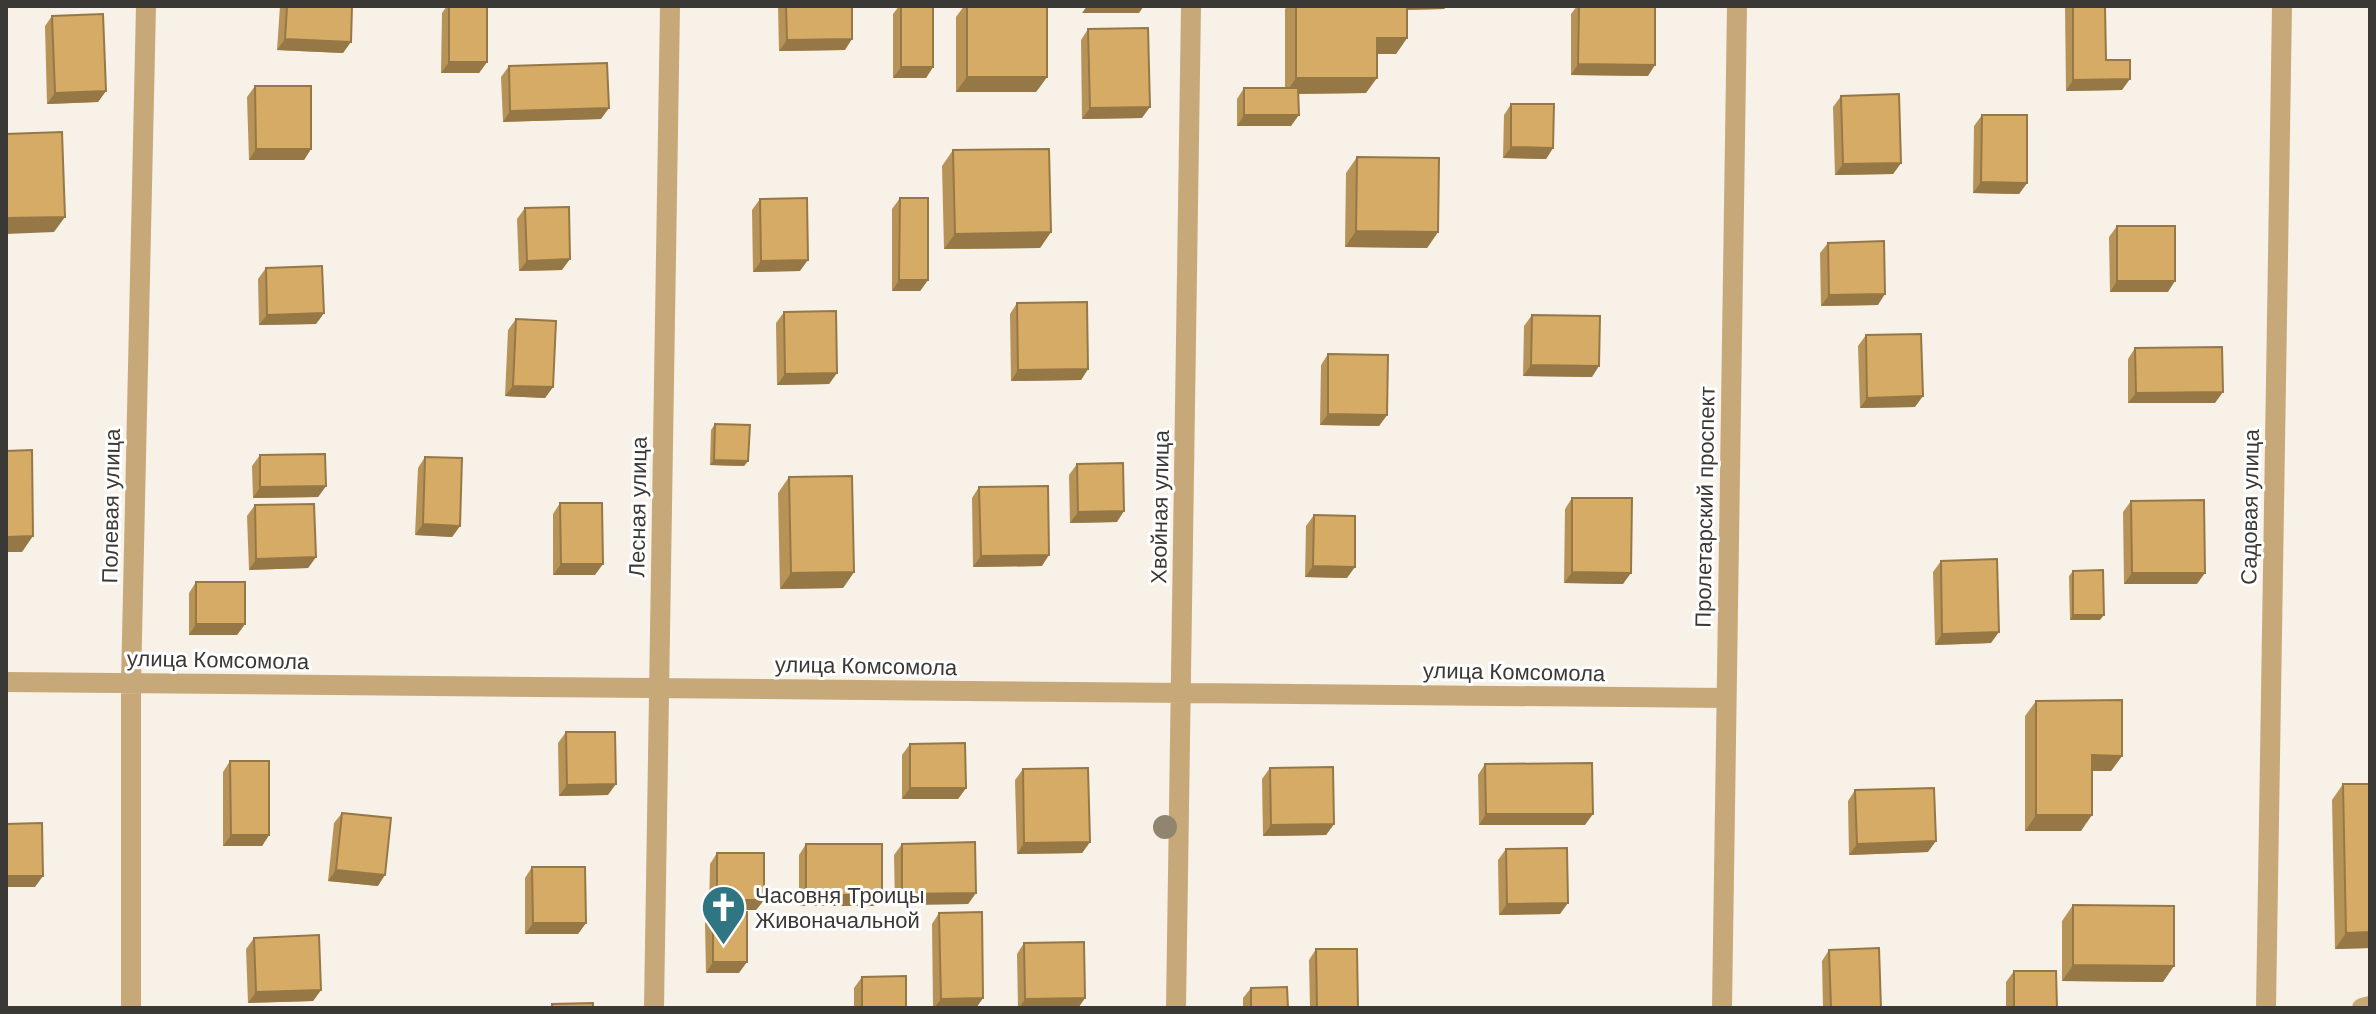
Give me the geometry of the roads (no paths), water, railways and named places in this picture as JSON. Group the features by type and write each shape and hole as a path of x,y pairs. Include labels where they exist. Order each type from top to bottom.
{"street":[{"name":"Полевая улица","path":"131,1008 131,683 146,6"},
{"name":"Лесная улица","path":"654,1008 670,6"},
{"name":"Хвойная улица","path":"1176,1008 1191,6"},
{"name":"Пролетарский проспект","path":"1722,1008 1737,6"},
{"name":"Садовая улица","path":"2266,1008 2282,6"},
{"name":"улица Комсомола","path":"6,682 1726,698"},
{"path":"2362,1008 2370,1006"}],"place":[{"name":"Часовня Троицы Живоначальной","path":"724,947"}]}
